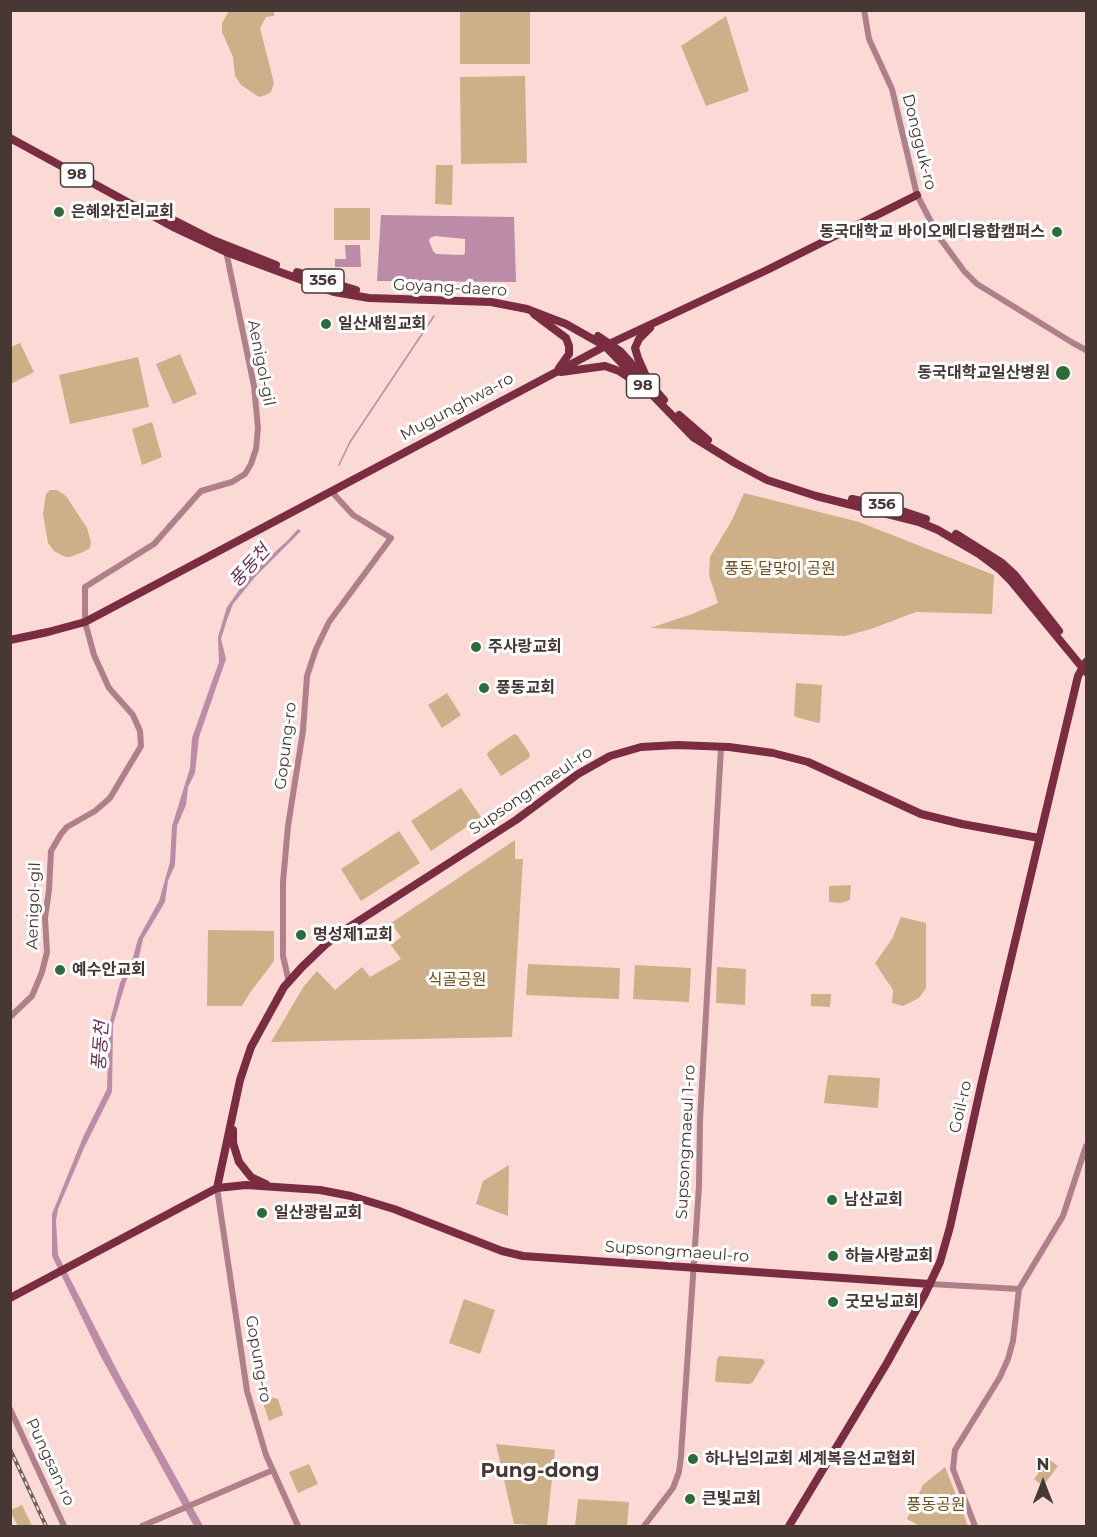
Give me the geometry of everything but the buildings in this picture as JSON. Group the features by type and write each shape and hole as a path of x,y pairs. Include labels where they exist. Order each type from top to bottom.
{"main road":[{"name":"Goyang-daero","path":"10,133 226,248 306,276 369,293 472,296 529,305 570,321 608,345 649,388 696,431 747,465 773,477 817,491 890,507 919,516 974,544 1015,575 1086,666"},
{"name":"Goyang-daero","path":"10,138 143,211 334,292 369,298 481,301 527,309 566,324 608,345"},
{"name":"Mugunghwa-ro","path":"10,640 85,622 608,345 767,270 917,195"},
{"path":"527,309 566,338 569,354 555,373"},
{"path":"649,388 635,348 639,339 657,321"},
{"path":"555,373 597,366 608,367 649,388"},
{"name":"Goil-ro","path":"789,1527 887,1363 940,1262 1078,676 1086,666"},
{"name":"Supsongmaeul-ro","path":"217,1188 234,1107 257,1032 289,982 313,955 339,934 496,833 578,774 610,756 641,747 676,745 773,753 808,762 921,814 1039,838"},
{"path":"234,1107 233,1143 239,1162 251,1177 269,1186"},
{"name":"Supsongmaeul-ro","path":"10,1298 217,1188 246,1185 351,1196 394,1209 513,1255 930,1284"},
{"path":"10,1303 124,1233 134,1232"},
{"path":"10,1292 54,1275"}],"street":[{"name":"Dongguk-ro","path":"864,10 870,39 894,97 917,195 939,237 964,271 977,284 1086,350"},
{"name":"Aenigol-gil","path":"10,1017 32,996 47,952 45,918 50,890 51,851 67,827 95,811 110,798 141,746 140,730 133,715 104,680 94,656 85,622 84,592 87,585 154,544 201,490 235,481 245,474 257,445 254,386 226,248"},
{"name":"Gopung-ro","path":"289,982 283,956 283,882 288,826 303,731 307,676 316,649 329,622 391,538 353,515 331,490"},
{"name":"Supsongmaeul 1-ro","path":"644,1527 664,1503 679,1472 699,1186 700,1120 721,747"},
{"path":"975,1527 956,1479 953,1460 955,1450 1000,1377 1008,1359 1013,1341 1019,1289 1063,1216 1086,1146"},
{"name":"Gopung-ro","path":"217,1188 247,1391 273,1470 298,1527"},
{"path":"930,1284 1019,1289"},
{"name":"Pungsan-ro","path":"10,1409 64,1527"},
{"path":"142,1527 273,1470"}],"green space":[{"path":"229,11 274,11 274,16 266,17 260,28 274,83 271,92 266,95 259,97 241,85 235,76 233,57 222,32 222,23"},
{"path":"460,11 530,11 530,64 460,64"},
{"path":"726,16 749,91 706,106 681,46"},
{"path":"525,76 527,163 461,164 460,77"},
{"path":"436,165 453,165 452,205 435,204"},
{"path":"334,208 370,208 370,240 334,240"},
{"path":"20,343 34,372 11,384 11,347"},
{"path":"180,354 197,394 173,404 156,364"},
{"path":"138,357 149,407 70,424 59,375"},
{"path":"152,422 162,457 142,465 132,429"},
{"path":"50,490 57,490 66,496 87,528 91,542 90,548 65,557 54,551 48,543 43,514 46,494"},
{"name":"풍동 달맞이 공원","path":"744,493 859,522 994,575 992,614 916,612 845,636 650,628 718,603 709,575 710,557 732,520"},
{"path":"796,683 822,685 820,722 794,715"},
{"path":"447,693 461,715 442,728 428,705"},
{"path":"514,734 530,754 529,758 501,776 487,755"},
{"path":"461,788 481,817 431,851 411,821"},
{"path":"399,831 420,863 361,901 341,869"},
{"name":"식골공원","path":"515,840 515,859 523,859 512,1037 271,1042 304,986 317,971 335,990 362,967 370,977 401,959 391,945 401,937 391,923"},
{"path":"851,885 850,900 841,903 829,902 829,886"},
{"path":"901,917 926,923 926,988 919,998 903,1006 892,1003 893,990 875,963 892,939"},
{"path":"208,930 274,931 274,961 242,1006 207,1006"},
{"path":"528,964 620,968 619,999 526,995"},
{"path":"635,965 691,968 689,1002 633,999"},
{"path":"717,967 746,969 745,1005 716,1003"},
{"path":"811,994 831,994 830,1007 811,1006"},
{"path":"828,1075 880,1078 878,1108 824,1103"},
{"path":"509,1165 508,1216 476,1204 483,1181"},
{"path":"464,1299 495,1310 480,1354 449,1343"},
{"path":"719,1356 763,1359 765,1362 752,1383 717,1382 715,1381"},
{"path":"270,1397 278,1399 283,1415 269,1421 262,1400"},
{"path":"496,1444 555,1450 547,1526 514,1524"},
{"path":"1049,1459 1058,1466 1043,1486 1034,1479"},
{"path":"309,1464 318,1484 298,1493 289,1472"},
{"name":"풍동공원","path":"945,1467 968,1526 920,1526 907,1519 923,1485"},
{"path":"578,1499 629,1502 627,1526 575,1526"},
{"path":"22,1505 32,1526 18,1526 11,1513 11,1510"}],"shaded area":[{"path":"381,215 514,217 516,282 377,281","holes":["435,236 465,239 463,255 436,254 429,241"]},
{"path":"345,245 360,245 361,267 335,267 335,259 346,259"},
{"path":"298,529 301,531 255,577 233,604 228,617 221,639 226,659 199,737 195,773 188,787 186,805 177,826 175,865 168,881 165,902 143,939 139,957 126,981 113,1025 112,1092 84,1148 58,1209 56,1221 58,1255 120,1376 203,1526 194,1526 100,1355 52,1256 52,1214 84,1135 107,1089 109,1025 120,983 133,957 138,939 159,901 170,862 172,826 190,768 192,738 219,662 218,637 227,607 250,575"}],"waterway":[{"name":"풍동천","path":"339,465 350,442 434,316"}],"railway":[{"path":"10,1449 46,1526"}],"place":[{"name":"은혜와진리교회","path":"59,212"},
{"name":"동국대학교 바이오메디융합캠퍼스","path":"1057,232"},
{"name":"일산새힘교회","path":"326,324"},
{"name":"동국대학교일산병원","path":"1063,373"},
{"name":"주사랑교회","path":"476,647"},
{"name":"풍동교회","path":"484,688"},
{"name":"명성제1교회","path":"301,935"},
{"name":"예수안교회","path":"60,970"},
{"name":"남산교회","path":"832,1200"},
{"name":"일산광림교회","path":"262,1213"},
{"name":"하늘사랑교회","path":"833,1256"},
{"name":"굿모닝교회","path":"833,1302"},
{"name":"하나님의교회 세계복음선교협회","path":"693,1459"},
{"name":"큰빛교회","path":"690,1499"}],"district":[{"name":"Pung-dong","path":"540,1471"}]}
